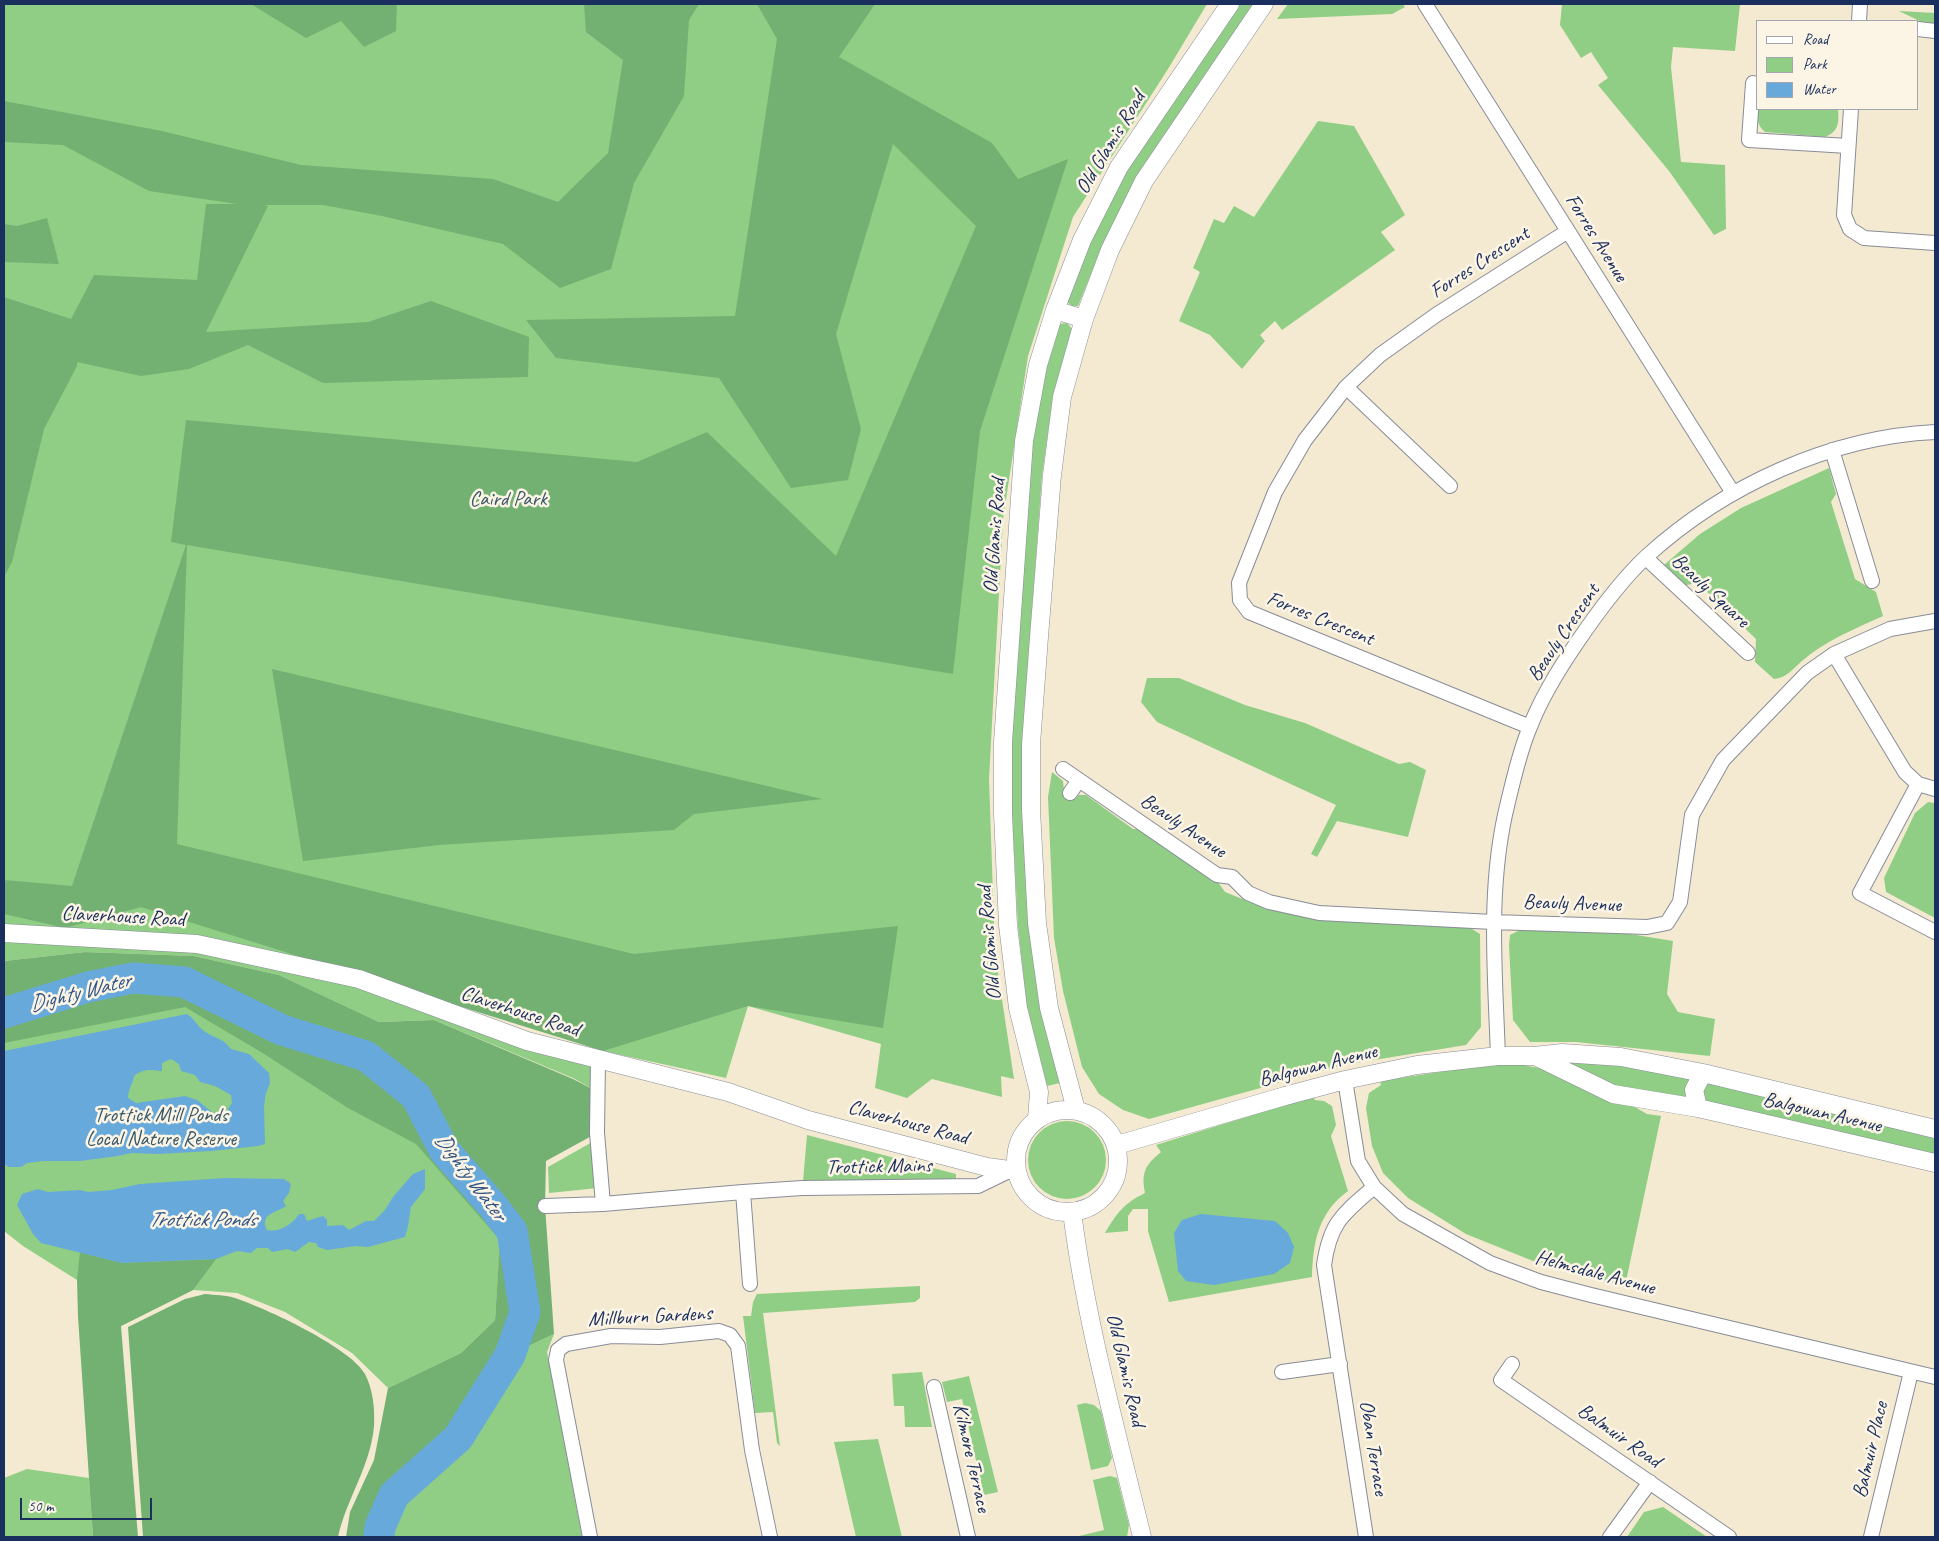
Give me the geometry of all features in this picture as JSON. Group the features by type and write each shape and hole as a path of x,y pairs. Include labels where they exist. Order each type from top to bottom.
{"street":[{"name":"Old Glamis Road","path":"1037,1119 1039,1092 1018,1008 1008,925 1003,814 1003,742 1024,441 1038,365 1055,310 1082,240 1118,167 1230,4"},
{"path":"1076,1110 1049,1008 1037,923 1031,810 1031,744 1052,475 1062,397 1084,320 1110,250 1144,181 1264,4"},
{"name":"Forres Avenue","path":"1425,4 1733,493"},
{"path":"1859,20 1860,4"},
{"path":"1919,29 1935,31"},
{"path":"1756,84 1753,84 1749,140 1848,146"},
{"path":"1851,110 1844,215 1850,229 1864,238 1935,242"},
{"name":"Forres Crescent","path":"1530,727 1249,612 1240,600 1239,583 1275,492 1305,440 1346,388 1380,355 1436,314 1568,230"},
{"path":"1055,310 1084,320"},
{"path":"1346,388 1450,486"},
{"name":"Beauly Crescent","path":"1498,1056 1493,922 1497,859 1507,802 1530,727 1559,668 1597,612 1646,558 1684,525 1733,493 1781,470 1832,450 1912,433 1935,432"},
{"path":"1832,450 1872,581"},
{"name":"Beauly Square","path":"1646,558 1748,653"},
{"name":"Beauly Avenue","path":"1064,769 1217,875 1232,876 1248,893 1270,902 1319,913 1493,922 1647,927 1667,923 1680,902 1692,815 1723,760 1807,673 1834,654 1890,629 1935,621"},
{"path":"1834,654 1905,772 1918,784 1935,789"},
{"path":"1070,793 1079,780"},
{"path":"1918,784 1860,893 1935,932"},
{"name":"Claverhouse Road","path":"4,933 197,944 359,979 527,1041 728,1092 808,1120 988,1167 1014,1171"},
{"name":"Balgowan Avenue","path":"1117,1145 1345,1080 1418,1065 1498,1056 1534,1056 1562,1053 1621,1057 1703,1073 1935,1129"},
{"name":"Balgowan Avenue","path":"1534,1056 1613,1094 1698,1108 1935,1163"},
{"path":"598,1060 597,1133 603,1204"},
{"path":"1698,1108 1694,1090 1703,1073"},
{"name":"Helmsdale Avenue","path":"1345,1080 1358,1161 1374,1187 1403,1214 1490,1264 1541,1282 1935,1378"},
{"path":"1056,1110 1076,1110 1093,1116 1108,1128 1117,1145 1119,1162 1115,1180 1106,1195 1091,1206 1072,1212 1054,1210 1039,1203 1027,1192 1014,1171 1016,1156 1020,1142 1027,1129 1037,1119 1056,1110"},
{"name":"Trottick Mains","path":"545,1206 603,1204 802,1188 978,1186 1014,1171"},
{"name":"Oban Terrace","path":"1366,1537 1324,1265 1327,1246 1333,1228 1345,1212 1374,1187"},
{"path":"743,1192 750,1284"},
{"name":"Old Glamis Road","path":"1072,1212 1090,1324 1142,1537"},
{"name":"Millburn Gardens","path":"590,1537 556,1360 558,1350 566,1344 611,1336 660,1336 719,1331 730,1335 738,1346 752,1450 770,1537"},
{"path":"1282,1372 1340,1364"},
{"name":"Balmuir Road","path":"1512,1364 1501,1380 1730,1537"},
{"name":"Balmuir Place","path":"1871,1537 1911,1372"},
{"name":"Kilmore Terrace","path":"934,1387 968,1537"},
{"path":"1610,1537 1650,1482"}],"green space":[{"name":"Caird Park","path":"4,4 1207,4 1168,69 1073,217 1028,356 1003,519 989,779 995,953 1014,1079 1001,1076 1002,1097 932,1079 907,1098 875,1088 881,1044 748,1006 726,1078 603,1051 355,969 195,936 4,924"},
{"path":"251,4 397,4 396,31 364,47 341,21 306,38"},
{"path":"584,4 699,4 689,20 684,96 634,183 611,269 560,288 503,244 382,216 323,205 264,205 268,206 206,332 368,322 431,301 529,337 528,377 323,383 248,345 189,369 141,376 77,362 77,366 44,429 12,562 4,577 4,297 71,319 94,275 197,280 206,204 237,204 149,191 63,145 4,142 4,101 162,131 301,165 493,179 558,202 608,153 623,60 586,32"},
{"path":"757,4 875,4 839,57 992,143 1018,179 1068,159 980,431 953,674 187,545 177,844 634,954 898,926 883,1028 748,1006 603,1051 141,907 65,928 4,914 4,880 72,886 186,545 171,542 186,420 637,462 707,432 836,556 976,226 893,144 836,334 861,429 848,480 791,488 719,378 556,358 526,320 735,316 777,39"},
{"path":"1240,4 1257,4 1137,178 1102,247 1078,306 1072,306 1067,302 1089,241 1126,172 1190,75"},
{"path":"1288,4 1403,4 1405,7 1392,14 1277,19"},
{"path":"1562,4 1740,4 1735,51 1673,47 1671,67 1681,162 1725,165 1726,229 1714,235 1669,171 1598,85 1608,78 1591,52 1581,58 1560,25"},
{"path":"1899,11 1935,13 1935,26"},
{"path":"1758,110 1838,110 1838,122 1836,129 1825,137 1765,132 1760,127"},
{"path":"1318,121 1354,126 1405,215 1381,232 1395,250 1282,330 1275,321 1260,335 1265,341 1242,369 1210,335 1179,321 1200,272 1193,268 1214,219 1224,223 1234,206 1254,217"},
{"path":"47,218 59,264 4,262 4,224 17,226"},
{"path":"1067,323 1072,329 1053,396 1042,476 1022,744 1022,797 1029,926 1040,1006 1060,1083 1047,1086 1027,1008 1018,926 1010,777 1033,441 1047,366 1060,324"},
{"path":"1829,468 1836,494 1831,502 1855,579 1876,592 1883,616 1831,641 1811,654 1786,675 1774,679 1755,662 1756,639 1698,583 1686,585 1664,565 1700,534 1741,508"},
{"path":"272,669 822,799 694,814 674,830 439,845 303,861"},
{"path":"1147,678 1179,678 1245,705 1305,723 1399,764 1410,762 1426,770 1408,837 1337,821 1317,857 1311,854 1336,805 1157,722 1141,702"},
{"path":"1052,772 1063,781 1064,791 1075,799 1079,795 1086,795 1133,829 1140,829 1218,882 1225,892 1267,909 1318,920 1469,927 1480,934 1481,1027 1466,1045 1343,1065 1149,1119 1123,1110 1099,1094 1082,1067 1063,991 1054,938 1048,797"},
{"path":"1928,802 1935,803 1935,918 1886,892 1884,878 1915,813"},
{"path":"1520,930 1630,934 1673,941 1667,994 1678,1012 1715,1019 1710,1056 1576,1042 1530,1042 1513,1020 1509,946 1510,935"},
{"path":"4,933 197,944 359,979 598,1060 598,1092 573,1078 434,1020 379,1022 279,975 194,956 85,952 4,961"},
{"path":"85,952 194,956 279,975 379,1022 434,1020 573,1079 598,1092 597,1133 546,1161 545,1206 554,1334 510,1355 458,1438 394,1495 380,1527 379,1537 346,1537 350,1512 374,1460 388,1388 461,1353 495,1320 500,1240 416,1144 348,1108 261,1052 185,1007 4,1043 4,961"},
{"name":"Trottick Mill Ponds Local Nature Reserve","path":"111,966 551,1093 500,1246 495,1320 461,1353 388,1388 352,1353 285,1312 237,1293 193,1290 121,1326 77,1280 23,1246 4,1231 4,976"},
{"path":"1561,1058 1620,1062 1694,1077 1690,1101 1618,1090 1560,1063"},
{"path":"1513,1063 1549,1070 1626,1102 1647,1114 1661,1116 1625,1286 1533,1261 1466,1234 1408,1198 1383,1173 1372,1146 1366,1108 1369,1093 1381,1085 1380,1081 1472,1067"},
{"path":"1713,1081 1935,1134 1935,1158 1706,1104 1700,1099 1705,1084"},
{"path":"1313,1096 1315,1100 1324,1101 1332,1106 1336,1125 1331,1136 1348,1191 1330,1209 1319,1229 1314,1252 1312,1277 1169,1302 1148,1231 1148,1209 1133,1209 1128,1216 1128,1231 1105,1233 1121,1210 1131,1201 1145,1193 1144,1175 1148,1165 1161,1152 1156,1145"},
{"path":"1067,1121 1082,1124 1095,1132 1103,1145 1106,1160 1103,1175 1095,1188 1082,1196 1067,1199 1052,1196 1039,1188 1031,1175 1028,1160 1031,1145 1039,1132 1052,1124"},
{"path":"807,1135 956,1174 956,1180 803,1181"},
{"path":"594,1141 598,1188 549,1193 548,1167"},
{"path":"80,1252 122,1263 216,1259 193,1290 121,1326 138,1537 93,1537 78,1317 77,1280"},
{"path":"920,1286 920,1298 915,1302 763,1313 780,1446 777,1443 773,1412 755,1413 743,1316 751,1316 753,1302 757,1294"},
{"path":"205,1294 235,1298 285,1319 343,1352 365,1374 372,1393 374,1406 372,1440 338,1537 143,1537 128,1327 185,1299"},
{"path":"554,1334 547,1352 582,1537 379,1537 380,1527 394,1495 419,1471 486,1393 510,1355"},
{"path":"922,1372 932,1427 905,1427 904,1406 894,1406 892,1374"},
{"path":"969,1376 998,1492 984,1495 962,1399 947,1402 942,1382"},
{"path":"1085,1403 1094,1405 1101,1411 1112,1458 1108,1466 1091,1470 1077,1405"},
{"path":"878,1439 902,1537 856,1537 834,1442"},
{"path":"27,1469 89,1478 93,1537 4,1537 4,1478"},
{"path":"1110,1476 1117,1478 1129,1525 1127,1537 1075,1537 1104,1530 1093,1480"},
{"path":"1663,1507 1707,1537 1627,1537 1644,1512"}],"water":[{"name":"Trottick Ponds","path":"187,1014 204,1031 221,1040 231,1049 249,1054 269,1073 270,1083 264,1106 265,1144 211,1151 158,1154 131,1153 80,1161 43,1161 27,1163 21,1167 9,1167 4,1164 4,1051","holes":["171,1059 179,1064 181,1071 195,1075 200,1082 215,1086 231,1095 232,1103 226,1112 213,1113 197,1100 185,1096 136,1103 128,1098 134,1076 138,1073 147,1070 162,1071 162,1063"]},
{"name":"Trottick Ponds","path":"425,1169 425,1189 411,1207 405,1237 368,1247 356,1246 327,1250 318,1247 316,1243 309,1242 295,1252 288,1249 272,1252 268,1248 257,1248 251,1253 237,1251 216,1259 122,1263 41,1243 33,1234 17,1205 22,1194 38,1189 48,1192 80,1190 88,1192 112,1190 140,1184 225,1178 284,1179 291,1184 289,1193 283,1201 286,1206 267,1217 265,1224 267,1230 281,1229 293,1221 299,1214 304,1214 307,1221 323,1216 327,1220 327,1226 343,1225 349,1230 366,1221 374,1221 413,1174"},
{"path":"1201,1214 1275,1221 1288,1233 1294,1247 1290,1263 1274,1274 1214,1285 1186,1281 1178,1271 1174,1233 1182,1220"}],"waterway":[{"name":"Dighty Water","path":"4,1013 88,987 133,978 184,982 282,1030 366,1056 416,1096 444,1150 512,1231 525,1312 510,1355 458,1438 394,1495 380,1527 379,1537"}]}
